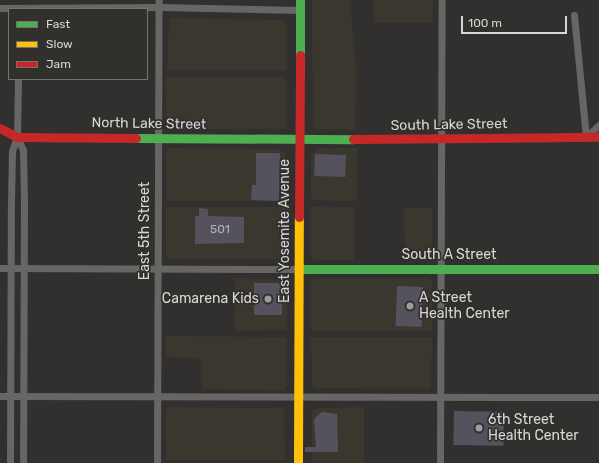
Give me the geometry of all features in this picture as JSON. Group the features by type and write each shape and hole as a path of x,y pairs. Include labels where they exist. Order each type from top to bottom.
{"street":[{"name":"East Yosemite Avenue","path":"298,463 300,0"},
{"path":"440,463 442,0"},
{"path":"0,8 159,3 300,10"},
{"name":"East 5th Street","path":"157,463 159,3"},
{"path":"574,15 586,137"},
{"path":"10,463 13,268 12,151 17,136 18,80"},
{"path":"586,137 599,125"},
{"name":"North Lake Street","path":"1,131 17,136 299,140"},
{"path":"17,136 23,150 23,463"},
{"name":"South Lake Street","path":"299,140 442,140 599,137"},
{"path":"0,268 159,267 300,269"},
{"name":"South A Street","path":"300,269 599,269"},
{"path":"0,396 441,399 599,397"}],"shaded area":[{"path":"312,0 350,0 356,72 355,130 317,129 313,125"},
{"path":"374,0 433,0 433,23 374,23"},
{"path":"169,18 282,20 287,24 287,70 167,70"},
{"path":"166,77 286,77 287,126 284,129 170,129 166,126"},
{"path":"169,148 280,149 286,154 287,201 167,201 166,151"},
{"path":"318,148 357,148 357,201 311,200 311,156"},
{"path":"166,207 287,207 288,257 285,259 170,259 166,257"},
{"path":"311,207 354,207 354,260 314,260 311,257"},
{"path":"404,208 432,208 432,256 429,260 405,260"},
{"path":"235,278 283,279 287,282 287,330 234,331"},
{"path":"315,278 428,278 432,282 432,331 311,331 311,281"},
{"path":"166,336 287,337 287,386 284,390 202,389 201,358 166,357"},
{"path":"311,337 432,337 431,386 429,389 316,388 312,385"},
{"path":"169,407 281,408 284,411 285,460 166,460 166,411"},
{"path":"364,407 364,463 312,463 312,411 316,408"}],"building":[{"path":"256,153 280,153 279,201 251,200 252,185 256,185"},
{"path":"315,154 346,155 345,177 314,176"},
{"path":"199,208 208,209 208,216 244,217 244,243 195,244 195,216 199,216"},
{"name":"Camarena Kids","path":"254,283 282,283 282,315 254,315"},
{"name":"A Street Health Center","path":"397,286 423,287 422,327 396,326"},
{"name":"6th Street Health Center","path":"454,411 504,412 503,446 453,445"},
{"path":"322,412 337,414 338,452 305,452 305,447 316,447 314,419"}],"traffic: fast":[{"path":"300,0 300,55"},
{"path":"136,138 353,139"},
{"path":"299,269 599,269"}],"traffic: slow":[{"path":"298,463 299,217"}],"traffic: jam":[{"path":"299,217 300,55"},
{"path":"0,128 17,137 136,138"},
{"path":"353,139 599,137"}],"place":[{"name":"Camarena Kids","path":"268,299"},
{"name":"A Street Health Center","path":"410,306"},
{"name":"6th Street Health Center","path":"479,428"}]}
